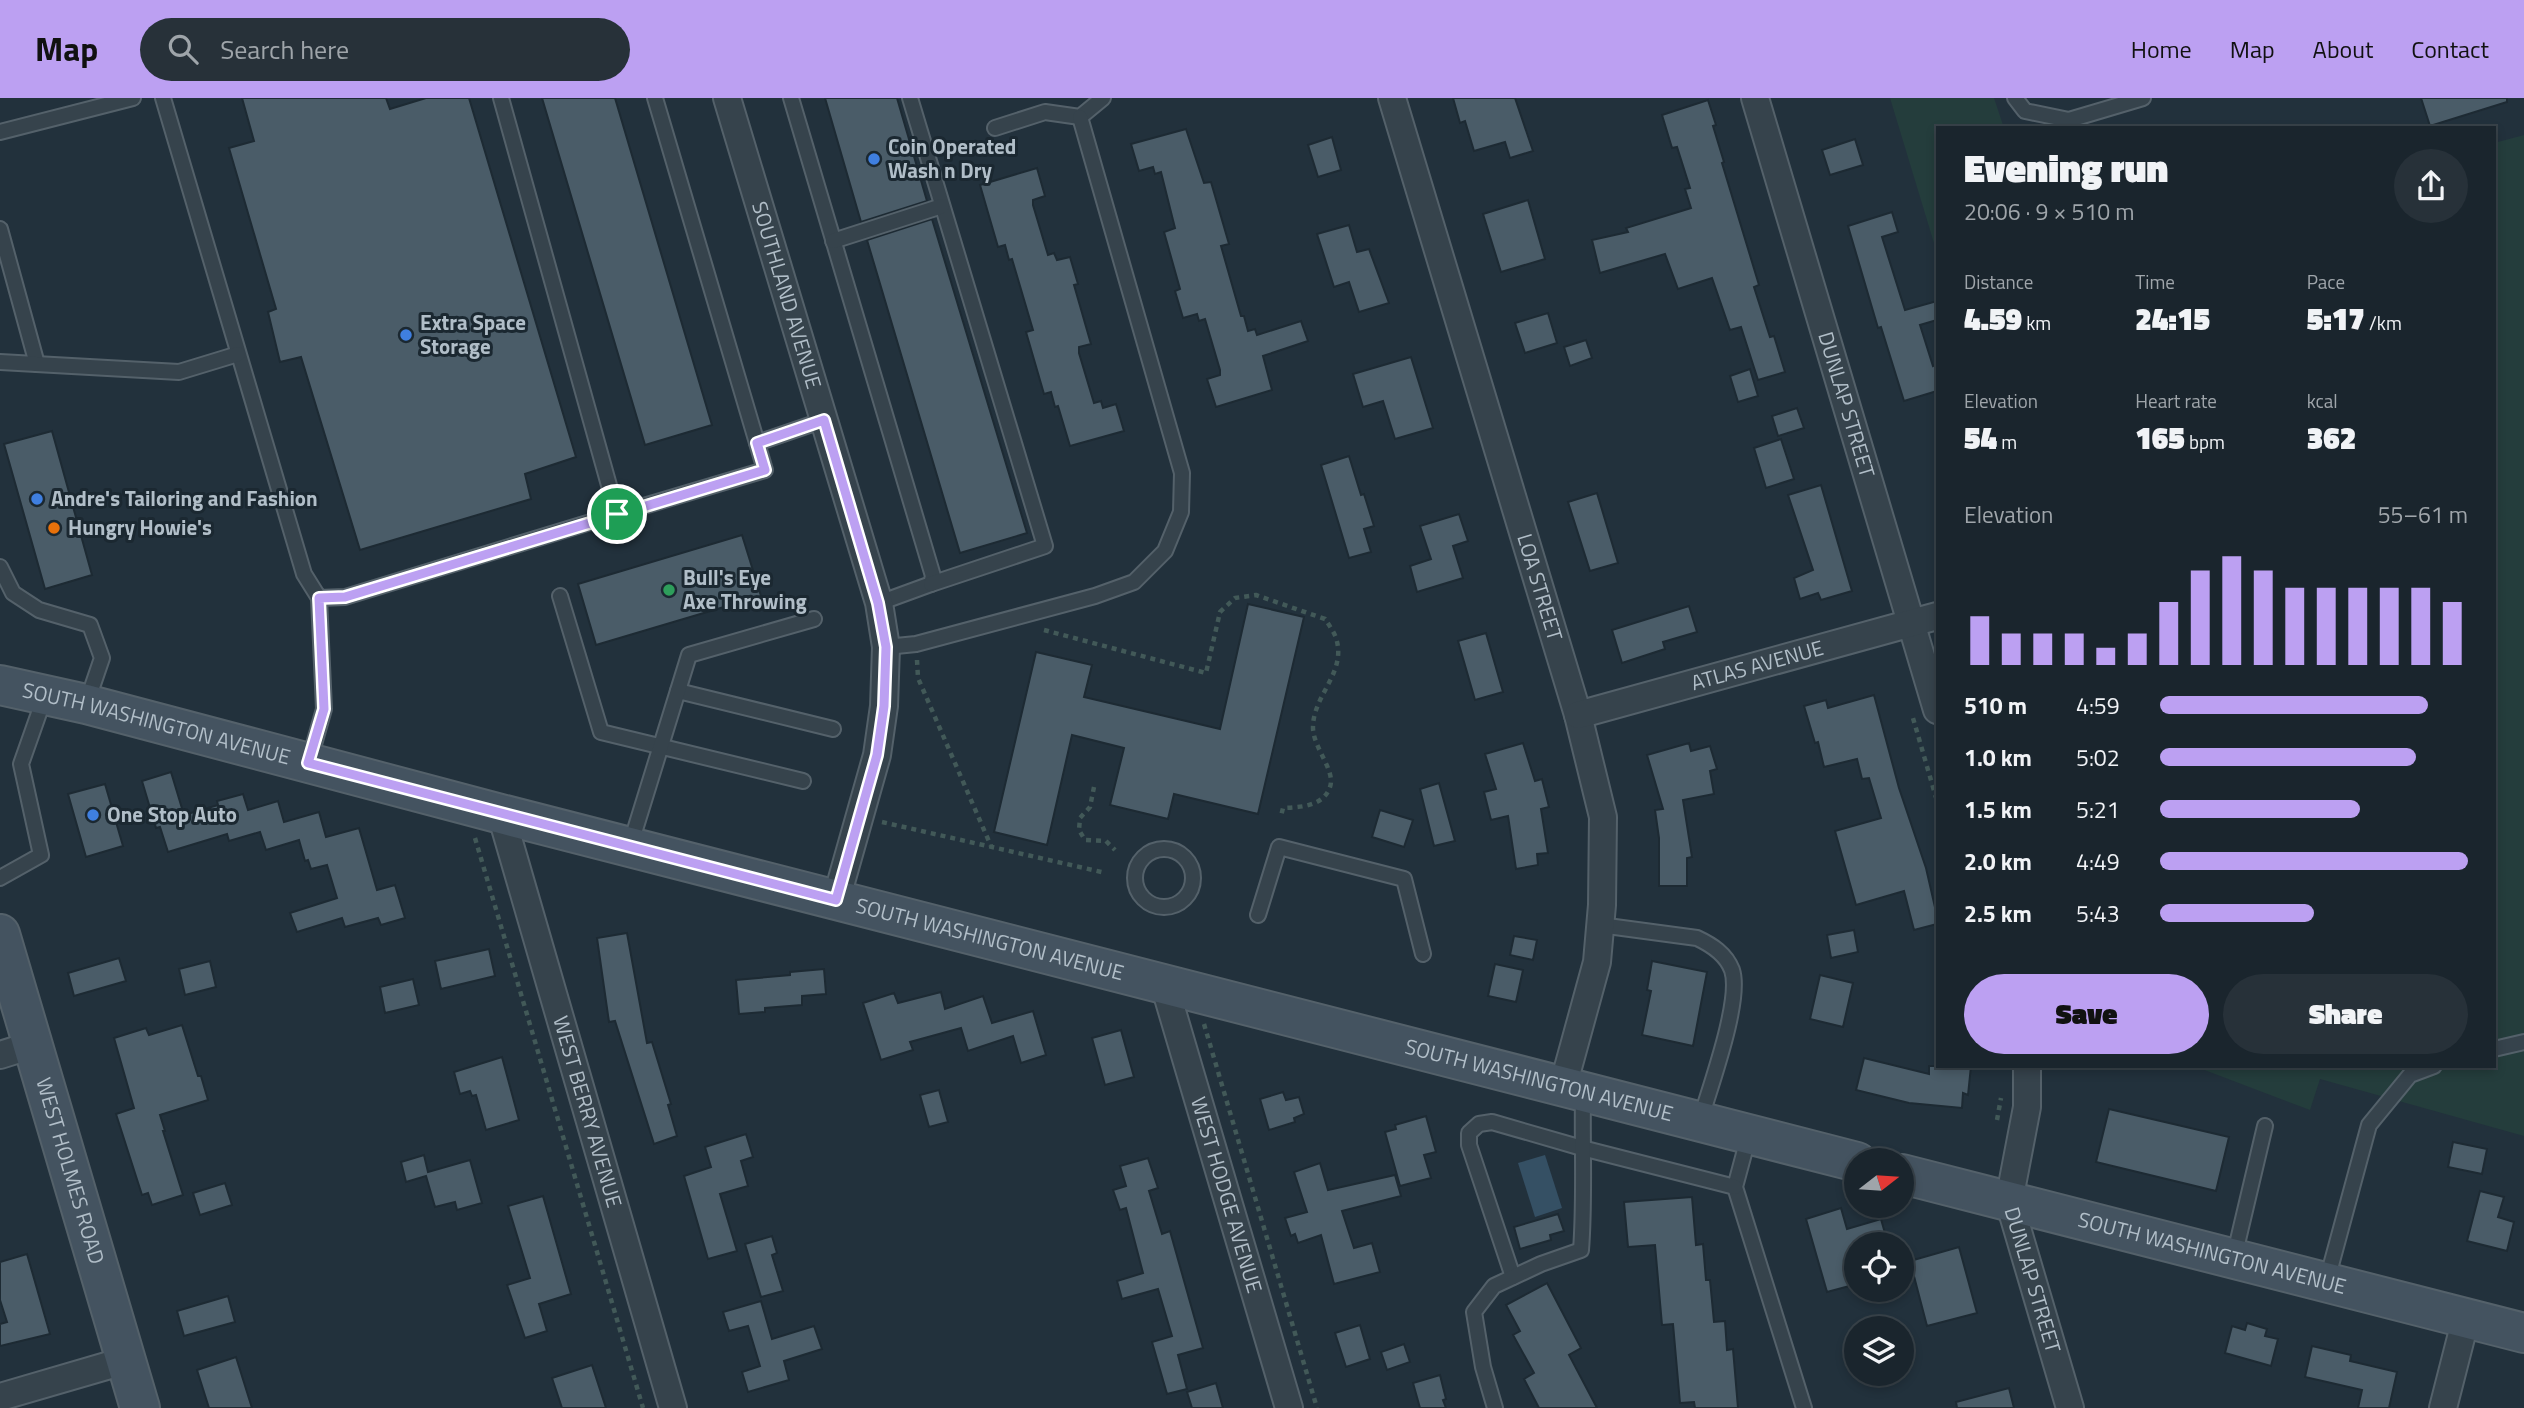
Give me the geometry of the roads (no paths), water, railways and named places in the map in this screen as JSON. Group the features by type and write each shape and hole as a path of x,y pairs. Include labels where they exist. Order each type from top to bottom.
{"street":[{"name":"SOUTHLAND AVENUE","path":"727,98 878,603 886,647 883,719 877,755 836,900"},
{"name":"LOA STREET","path":"1392,98 1578,715 1602,817 1603,881 1597,962 1573,1088"},
{"name":"DUNLAP STREET","path":"1755,98 1925,619 1936,702"},
{"name":"ATLAS AVENUE","path":"1578,715 1925,619"},
{"name":"SOUTH WASHINGTON AVENUE","path":"0,685 86,704 308,763 488,826 629,847 1844,1159"},
{"name":"WEST BERRY AVENUE","path":"488,826 673,1408"},
{"name":"WEST HOLMES ROAD","path":"0,934 16,1050 127,1360 141,1408"},
{"name":"WEST HODGE AVENUE","path":"1164,984 1289,1408"},
{"name":"DUNLAP STREET","path":"2027,1068 2027,1107 2009,1201 2070,1408"},
{"name":"SOUTH WASHINGTON AVENUE","path":"1914,1177 2524,1333"},
{"path":"2443,1408 2466,1318"},
{"path":"0,1397 127,1360"}],"lane":[{"path":"0,132 133,98"},
{"path":"163,98 304,574 319,598 324,709 308,763"},
{"path":"501,98 617,514"},
{"path":"319,598 345,597 765,470 655,98"},
{"path":"791,98 931,568 931,584"},
{"path":"878,603 1045,546 910,98"},
{"path":"995,128 1045,112 1080,117 1103,98"},
{"path":"2015,98 2025,111 2069,120 2143,98"},
{"path":"886,647 916,643 1035,612 1134,582 1165,551 1181,512 1182,473 1080,117"},
{"path":"834,241 942,206"},
{"path":"0,229 37,364"},
{"path":"0,362 179,372 238,354"},
{"path":"757,443 824,420"},
{"path":"0,567 13,593 39,610 90,625 102,658 86,704"},
{"path":"560,596 601,733 803,781"},
{"path":"629,847 690,655 814,619"},
{"path":"678,691 833,729"},
{"path":"0,878 41,855 21,764 46,695"},
{"path":"1258,915 1279,846 1404,879 1423,954"},
{"path":"1161,849 1179,853 1191,866 1193,885 1189,897 1175,906 1156,906 1140,895 1136,886 1138,866 1151,852 1161,849"},
{"path":"1600,925 1697,937 1723,955 1731,968 1735,984 1731,1015 1700,1122"},
{"path":"2496,1049 2524,1042"},
{"path":"2326,1282 2369,1125 2410,1075 2429,1068"},
{"path":"1495,1408 1483,1367 1474,1311 1494,1286 1541,1264 1580,1251 1584,1206 1582,1148 1573,1088"},
{"path":"1513,1277 1469,1145 1469,1133 1479,1124 1492,1122 1735,1187"},
{"path":"2234,1259 2265,1126"},
{"path":"1749,1134 1735,1187 1804,1408"}],"water":[{"path":"1545,1155 1562,1208 1535,1217 1518,1163"}],"place":[{"name":"Coin Operated Wash n Dry","path":"874,159"},
{"name":"Extra Space Storage","path":"406,335"},
{"name":"Andre's Tailoring and Fashion","path":"37,499"},
{"name":"Hungry Howie's","path":"54,528"},
{"name":"Bull's Eye Axe Throwing","path":"669,590"},
{"name":"One Stop Auto","path":"93,815"}]}
